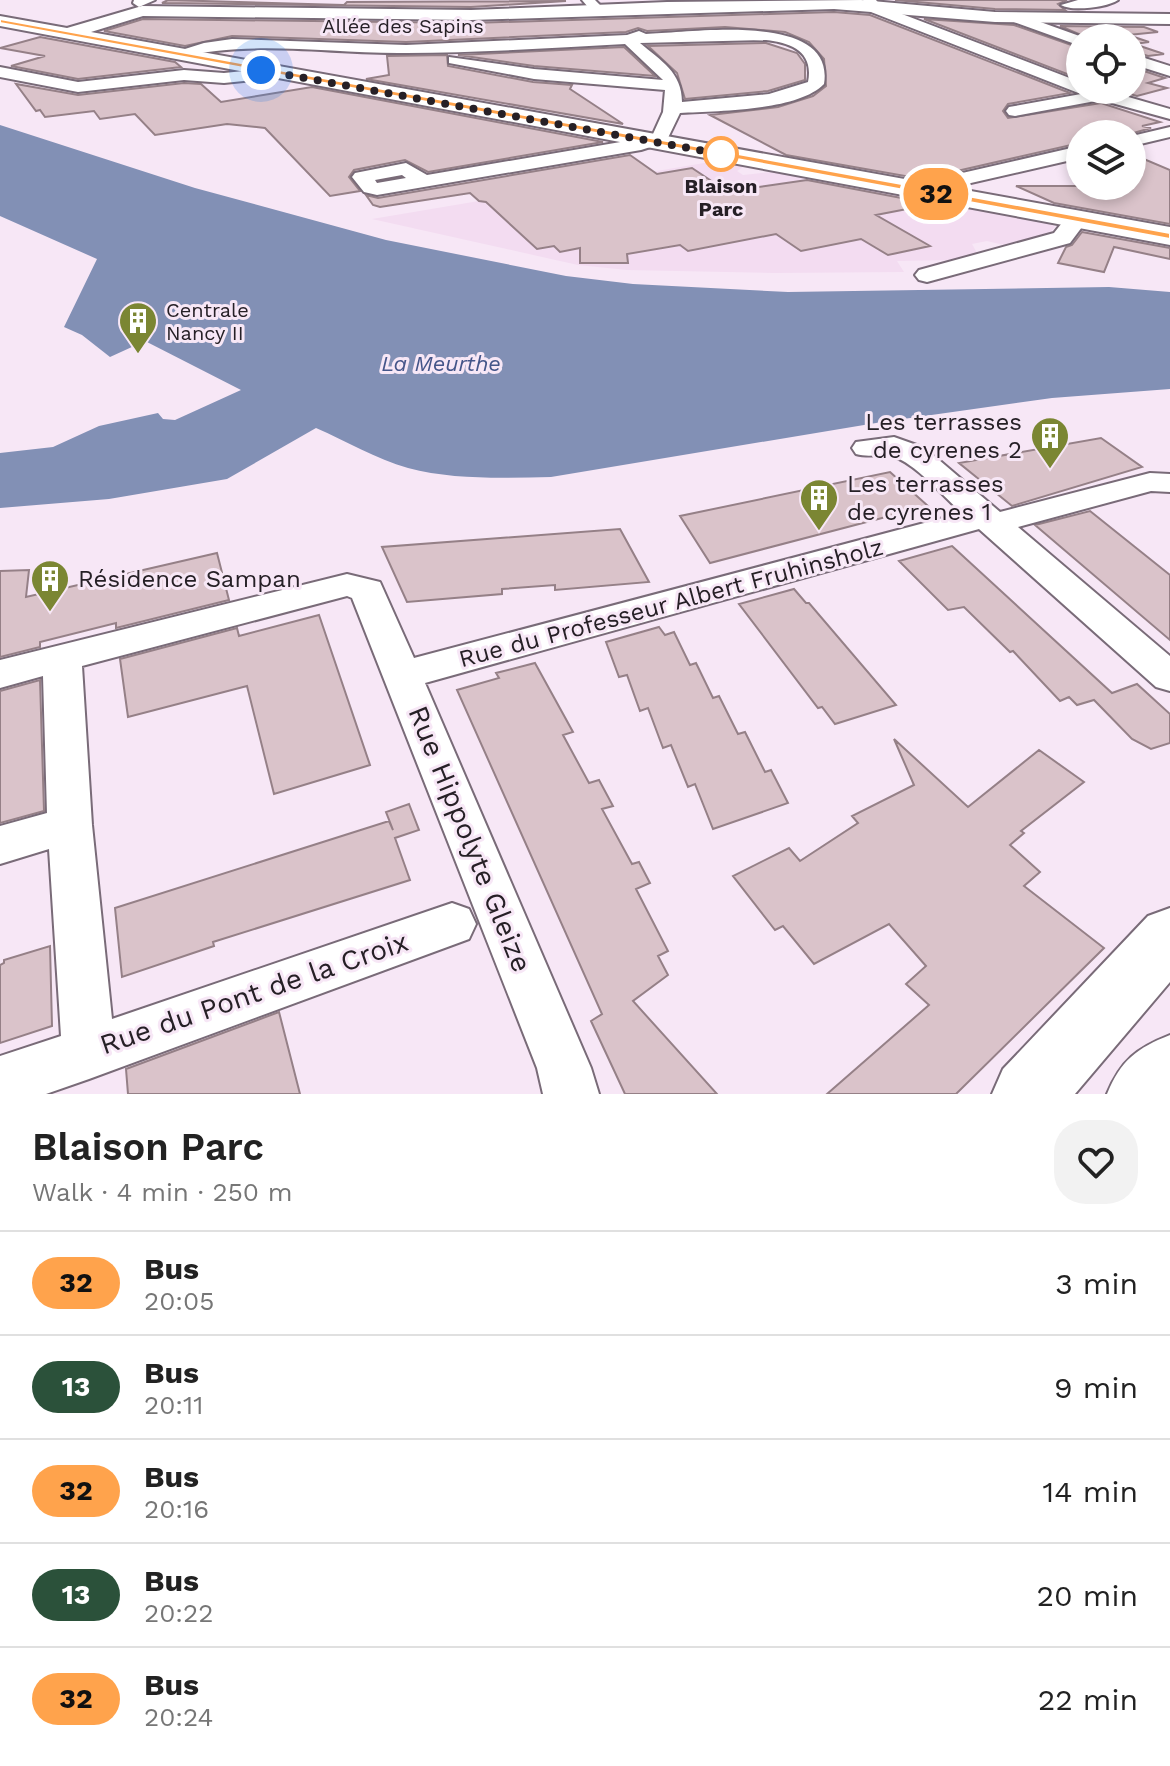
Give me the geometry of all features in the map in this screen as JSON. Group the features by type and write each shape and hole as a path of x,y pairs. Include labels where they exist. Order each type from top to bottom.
{"main road":[{"path":"91,34 141,3 471,15 593,5 808,6 858,3 1016,18 1170,19"},
{"path":"0,12 32,8 0,21"},
{"path":"0,21 66,34 91,34 259,73 1169,235"},
{"path":"1028,1094 1170,936"},
{"path":"1143,1094 1170,1069"}],"street":[{"path":"1068,5 1112,0"},
{"path":"858,3 1066,83"},
{"path":"422,180 652,142 664,133 673,108 673,86 664,70 634,47 631,40 641,34 704,17 709,13 707,6"},
{"path":"1016,18 1066,36"},
{"name":"Allée des Sapins","path":"176,54 205,47 258,44 346,49 433,49 774,37 808,47 819,67 816,84 797,93 751,102 673,108"},
{"path":"433,49 457,61 507,71 673,86"},
{"path":"1146,63 1170,71"},
{"path":"0,72 78,87 184,75 259,73"},
{"path":"1146,100 1170,93"},
{"path":"1015,111 1066,99"},
{"path":"1138,104 1170,114"},
{"path":"1146,138 1170,132"},
{"path":"914,190 1066,155"},
{"path":"927,275 1062,238 1077,219"},
{"path":"867,448 894,446 914,454 1170,677"},
{"name":"Rue du Professeur Albert Fruhinsholz","path":"403,675 988,521 1150,482 1170,483"},
{"name":"Rue Hippolyte Gleize","path":"62,658 347,585 367,590 558,1053 571,1094"},
{"path":"0,674 62,658"},
{"name":"Rue du Pont de la Croix","path":"62,658 70,825 89,1053 452,924"},
{"path":"0,845 70,825"},
{"path":"0,1083 89,1053"}],"shaded area":[{"path":"722,160 746,165 737,171 743,175 779,171 1043,219 1055,227 1047,235 1008,246 987,241 972,244 977,253 952,260 897,261 904,272 774,273 627,270 578,265 372,219"}],"water":[{"name":"La Meurthe","path":"0,125 195,188 386,240 566,276 633,284 788,292 1109,287 1170,292 1170,389 1052,398 882,422 551,477 479,477 425,472 384,460 316,428 227,479 109,499 0,508 0,453 53,447 99,426 158,413 163,419 175,420 241,390 145,341 110,357 82,335 64,327 97,259 0,216"}],"building":[{"path":"168,0 344,5 347,2 566,1 471,7 162,3"},
{"path":"895,0 1067,0 1058,4 1065,10 995,9"},
{"path":"834,12 870,15 1066,91 1008,104 1003,111 1008,118 1104,104 1160,122 1146,125 1146,120 1066,120 1066,146 922,179 786,155 710,115 778,107 813,96 826,86 824,59 809,42 785,32 725,27 647,31 638,28 626,32 406,42 232,36 185,46 104,31 143,19 471,23"},
{"path":"924,19 1014,25 1066,43 1066,74"},
{"path":"40,37 175,62 181,67 78,79 11,66 45,56 0,48"},
{"path":"766,43 797,53 805,64 805,80 768,91 685,99 677,73 648,46"},
{"path":"624,47 655,76 534,66 458,55"},
{"path":"1146,48 1164,54 1148,56"},
{"path":"447,55 448,66 533,82 572,85 570,89 623,124 366,79 389,75 387,56"},
{"path":"1146,72 1165,78 1148,83 1167,88 1146,94"},
{"path":"184,83 201,84 221,102 312,87 603,142 428,172 405,160 354,170 349,177 360,191 330,196 265,128 227,124 155,135 135,114 100,119 94,111 45,117 40,110 36,111 16,84 78,95"},
{"path":"630,155 657,174 692,168 719,186 743,182 752,188 807,180 933,204 876,215 930,246 888,255 861,239 801,251 776,234 688,251 680,245 627,254 628,263 580,263 580,248 560,252 554,246 537,249 486,202 479,201 470,193 380,207 373,205 366,195 378,198"},
{"path":"1146,160 1170,170 1170,224 1054,203 1016,186 1066,186 1066,200 1146,200"},
{"path":"1082,232 1170,248 1170,259 1114,247 1104,272 1058,263 1066,247 1072,245"},
{"name":"Les terrasses de cyrenes 2","path":"1101,438 1142,467 1012,506 959,463"},
{"path":"890,472 928,506 710,563 680,516"},
{"path":"1090,511 1170,575 1170,640 1035,525"},
{"path":"620,529 649,582 555,590 555,585 502,589 502,594 407,602 382,547"},
{"path":"952,546 1112,693 1137,684 1170,714 1170,743 1151,749 1132,739 1094,700 1077,705 1069,697 1060,701 1013,651 1010,652 964,607 948,610 899,561"},
{"path":"217,553 229,600 116,628 116,623 40,642 40,647 0,657 0,571 29,570 26,597"},
{"path":"794,589 896,705 835,724 822,707 818,708 739,604"},
{"path":"319,615 370,765 274,794 247,686 128,717 120,659 237,628 239,636"},
{"path":"659,627 665,635 674,632 690,665 696,663 713,698 719,696 738,734 745,732 765,772 771,770 788,803 713,829 695,784 688,787 671,745 663,748 648,708 640,711 627,675 619,677 606,642"},
{"path":"535,663 573,732 563,735 589,783 599,780 613,806 602,809 632,864 639,862 650,883 636,889 668,951 658,956 668,975 633,1001 717,1094 625,1094 591,1021 602,1014 457,690 499,678 496,673"},
{"path":"40,680 44,811 0,823 0,691"},
{"path":"894,739 968,807 1039,750 1084,782 1021,831 1024,833 1010,845 1040,872 1024,886 1104,948 956,1094 827,1094 929,1005 906,984 926,966 889,924 814,964 783,926 775,930 733,876 789,848 800,861 858,823 852,816 914,785"},
{"path":"409,804 419,830 395,838 410,880 213,942 214,946 122,977 115,908 389,821 393,830 386,812"},
{"path":"50,946 52,1026 0,1043 0,965 4,960"},
{"path":"279,1012 300,1094 128,1094 126,1069"}],"bus line":[{"name":"32","path":"0,21 1170,236"}],"place":[{"name":"Blaison Parc","path":"721,154"},
{"name":"Centrale Nancy II","path":"138,355"},
{"name":"Les terrasses de cyrenes 2","path":"1050,470"},
{"name":"Les terrasses de cyrenes 1","path":"819,532"},
{"name":"Résidence Sampan","path":"50,613"}],"route":[{"path":"261,70 721,154"}]}
